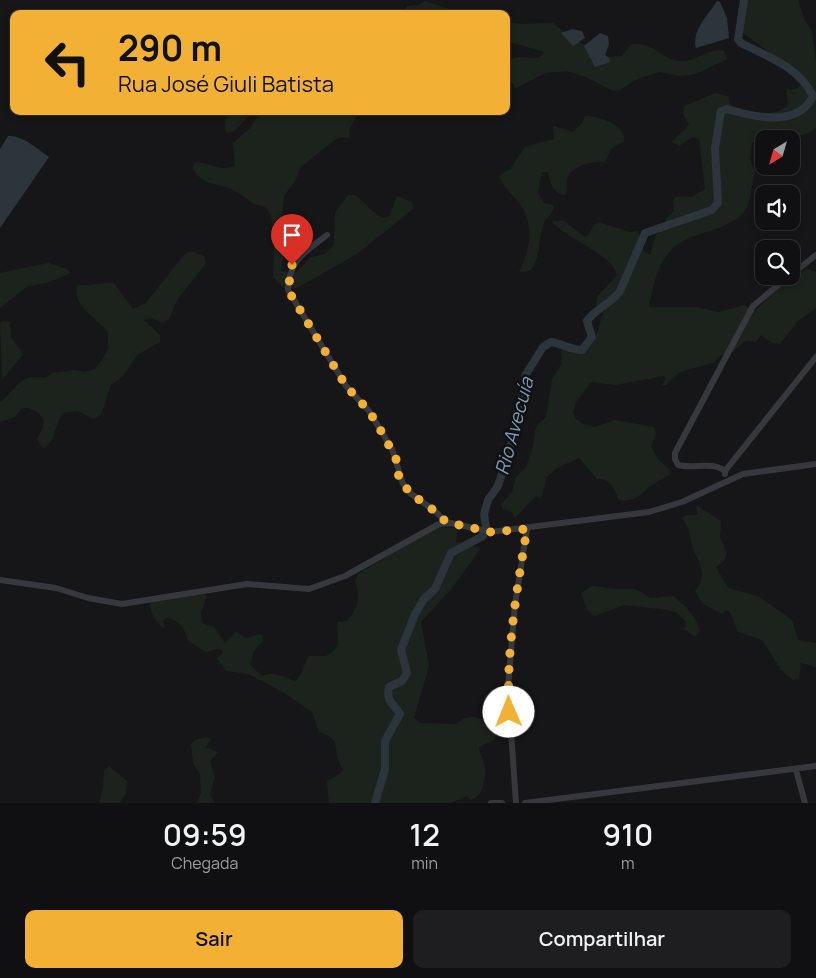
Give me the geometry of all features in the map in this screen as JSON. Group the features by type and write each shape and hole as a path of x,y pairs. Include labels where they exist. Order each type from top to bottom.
{"street":[{"path":"327,235 303,253 292,265 288,290 346,386 369,411 392,449 403,484 446,522 491,532 527,529 661,510 726,480 752,472 816,464"},
{"path":"800,267 816,255"},
{"path":"725,471 714,467 687,467 678,464 674,459 675,453 753,306 778,285"},
{"path":"726,480 725,471 816,357"},
{"path":"0,580 51,587 88,598 122,604 247,584 309,589 344,576 432,526 446,522"},
{"path":"516,803 508,687 515,604 527,529"},
{"path":"525,803 816,766"},
{"path":"796,770 804,803"},
{"path":"491,803 502,803"}],"shaded area":[{"path":"744,0 798,0 804,19 812,31 816,62 816,127 812,131 800,136 800,130 755,130 755,142 752,142 750,160 755,172 749,203 744,212 740,217 717,229 692,237 673,248 666,256 657,273 649,305 650,307 695,307 719,312 744,305 754,312 782,285 800,285 800,273 807,269 816,272 816,308 798,321 780,344 772,343 761,335 756,342 746,340 729,355 721,355 713,363 680,372 666,385 662,385 666,379 664,376 615,385 591,382 576,402 573,412 576,419 583,424 595,427 615,420 654,427 656,433 651,447 658,459 669,469 670,474 635,498 619,500 611,485 605,480 597,479 579,458 557,468 547,477 541,499 536,496 515,518 512,512 503,509 501,504 512,492 515,478 526,467 533,447 535,431 538,424 546,417 552,379 562,363 561,350 566,348 582,352 592,343 606,309 596,305 597,297 617,275 607,260 557,227 552,221 564,221 585,237 589,235 593,226 598,222 630,232 638,231 644,251 650,255 656,235 665,226 666,219 674,211 673,201 675,197 692,197 705,189 699,139 692,137 679,146 672,142 689,125 683,114 684,106 716,93 728,96 732,109 736,112 771,113 784,108 788,104 786,89 796,89 803,82 782,62 739,30 738,21"},
{"path":"425,1 449,10 405,10 407,6 419,5"},
{"path":"717,1 720,2 727,18 729,38 696,48 695,42 698,29"},
{"path":"510,22 522,24 553,23 575,42 589,45 607,57 622,56 631,44 639,44 646,45 674,60 688,61 718,50 724,51 727,59 696,74 680,76 659,72 637,79 620,90 613,91 588,78 567,71 545,73 516,88 510,78 510,60 518,57 539,58 544,52 510,42"},
{"path":"572,29 582,31 585,38 573,46 561,33"},
{"path":"600,33 608,36 609,44 605,55 609,58 610,62 595,67 584,46"},
{"path":"228,115 250,115 234,131 227,133 225,122"},
{"path":"255,115 357,115 349,130 350,139 342,137 336,139 301,167 295,181 284,196 282,218 291,230 286,241 281,271 296,273 311,257 325,254 331,248 334,243 335,213 348,195 355,195 382,218 389,217 397,196 412,202 413,209 357,254 297,288 285,289 273,277 274,239 268,211 263,206 252,203 230,189 205,181 193,169 194,162 220,168 235,165 233,143 249,129 257,117"},
{"path":"585,116 604,119 610,122 621,130 624,141 611,149 605,162 589,163 573,170 567,179 565,195 555,190 548,172 542,172 538,193 544,203 554,205 554,208 545,221 534,265 530,271 519,272 528,246 528,220 520,204 505,187 499,176 510,169 525,147 554,139 553,126 573,132 583,122"},
{"path":"8,136 24,140 49,157 0,228 0,149"},
{"path":"190,251 204,256 206,263 177,300 169,319 163,323 151,318 144,320 160,335 160,342 137,355 123,376 111,385 101,415 93,419 78,411 63,413 51,441 44,448 37,439 43,428 44,421 35,411 29,408 22,408 15,417 0,422 0,403 19,383 30,378 45,378 53,373 75,370 85,372 95,369 103,359 108,349 108,333 81,305 76,292 78,285 114,283 133,309 146,303 184,255"},
{"path":"48,263 67,269 71,273 47,283 28,286 0,308 0,273"},
{"path":"2,321 10,322 11,337 23,354 2,380 0,323"},
{"path":"696,505 721,521 720,537 727,553 724,561 716,567 728,588 758,596 792,620 798,640 816,643 816,667 801,663 799,678 793,680 782,671 762,640 738,632 730,612 726,610 722,614 703,604 695,591 702,579 701,568 688,528 682,519 686,515 698,515"},
{"path":"440,527 458,528 456,542 481,548 452,588 421,622 429,666 414,718 420,723 455,724 465,718 475,717 501,725 494,740 479,747 484,763 485,779 482,790 471,800 467,796 451,803 329,803 327,781 340,774 343,769 338,760 335,743 329,736 319,732 312,712 286,694 249,674 226,671 217,658 223,653 222,650 217,649 206,652 188,641 181,626 175,621 167,618 163,620 165,629 158,624 152,614 150,601 195,593 207,595 201,613 202,623 214,627 225,643 236,632 246,638 261,634 263,641 254,651 250,665 262,676 275,674 295,681 309,656 326,656 335,649 338,641 337,622 347,621 358,602 355,581 358,574"},
{"path":"592,586 634,589 650,598 673,596 690,611 700,631 695,637 685,629 686,622 676,612 668,610 625,605 594,616 587,609 581,593"},
{"path":"206,737 212,739 205,747 218,752 210,761 215,777 210,794 215,803 197,803 201,793 200,774 193,763 191,744 195,740"},
{"path":"109,766 127,781 126,794 119,803 99,803 104,771"}],"waterway":[{"name":"Rio Avecuía","path":"375,803 385,769 385,741 400,714 389,699 389,687 402,681 407,673 401,650 415,614 424,599 435,589 451,553 483,536 486,527 484,514 488,500 498,486 525,401 525,376 543,347 551,342 582,350 592,337 587,321 620,291 645,233 712,210 718,203 715,148 721,111 727,109 750,115 774,118 797,113 806,106 813,96 800,77 791,70 772,58 741,43 738,39 744,0"}],"route":[{"path":"292,265 288,290 334,363 340,377 369,411 392,449 396,459 399,478 410,493 436,512 446,522 491,532 527,529 515,604 508,687 509,712"}]}
